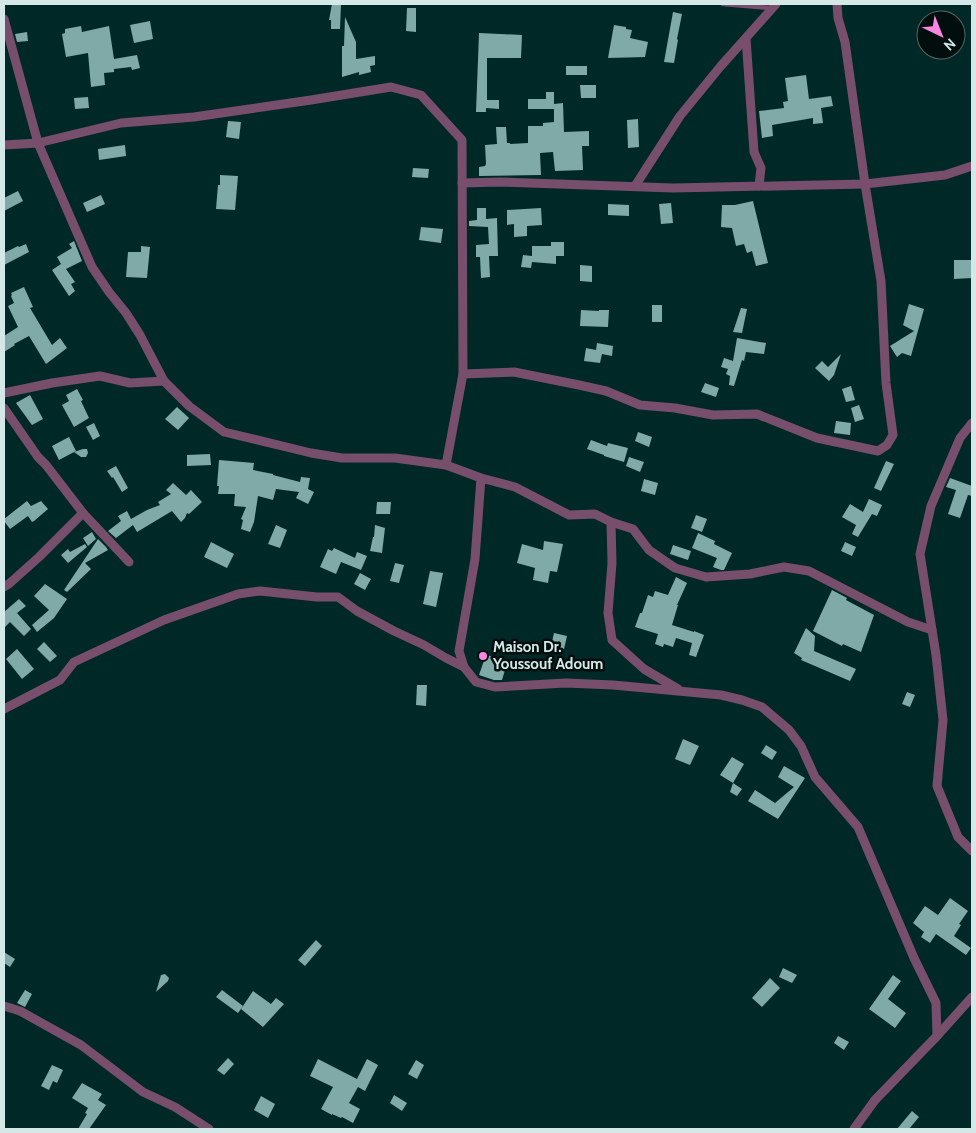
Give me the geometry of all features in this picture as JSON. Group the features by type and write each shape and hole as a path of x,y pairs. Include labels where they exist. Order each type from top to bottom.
{"street":[{"path":"463,374 514,372 597,389 640,405 675,408 713,415 757,414 817,438 878,451 887,445 893,435 886,383 881,281 845,42 838,18 837,4"},
{"path":"635,186 680,116 720,66 774,6"},
{"path":"4,19 38,143 92,267 126,313 164,381 189,406 224,432 311,453 342,458 395,458 446,465 515,488 569,515 595,514 610,522 633,529 649,550 675,568 706,577 750,574 784,568 809,571 908,622 932,630"},
{"path":"746,38 754,152 761,168 759,186"},
{"path":"4,145 38,143 121,123 194,117 391,86 421,95 462,140 463,374 446,465"},
{"path":"462,183 500,182 674,188 865,184 945,175 972,166"},
{"path":"4,393 100,376 130,384 164,381"},
{"path":"4,408 38,457 83,513 129,562"},
{"path":"972,423 960,438 931,506 920,554 944,720 937,786 958,837 972,851"},
{"path":"481,478 475,559 459,651 464,667 476,682 495,687 566,683 681,690 721,695 762,707 790,730 801,746 815,777 858,828 914,958 936,1003 937,1036"},
{"path":"4,587 39,557 83,513"},
{"path":"610,522 612,563 608,613 612,640 644,668 681,690"},
{"path":"4,709 60,680 74,662 155,624 238,594 260,591 318,597 338,597 357,611 464,667"},
{"path":"854,1129 875,1100 972,997"},
{"path":"4,1006 20,1011 81,1045 144,1092 175,1107 209,1129"}],"lane":[{"path":"723,4 774,6"}],"building":[{"path":"332,4 341,4 340,29 331,29 331,20 329,20"},
{"path":"407,8 416,8 416,32 406,31"},
{"path":"673,12 682,14 674,63 664,62"},
{"path":"345,17 356,42 356,59 375,56 375,65 370,66 371,72 359,75 359,72 342,77 342,46 344,46"},
{"path":"150,21 153,39 134,43 130,25"},
{"path":"614,25 632,30 630,38 648,42 645,57 608,58"},
{"path":"81,26 82,32 109,26 114,59 137,55 140,68 132,70 131,67 114,69 114,72 104,73 105,85 91,87 88,53 66,57 62,34 65,33 65,29"},
{"path":"27,32 28,41 17,42 15,34"},
{"path":"479,33 522,35 521,58 487,58 487,100 499,100 499,109 486,108 486,112 476,112"},
{"path":"566,66 587,66 587,75 566,75"},
{"path":"806,75 809,99 831,96 833,106 821,108 823,123 813,124 813,118 772,125 773,136 762,138 759,111 784,108 783,102 788,101 785,78"},
{"path":"580,85 596,85 596,98 581,98"},
{"path":"546,92 554,92 554,104 563,103 564,132 589,131 589,146 582,146 583,170 555,171 553,152 540,153 541,175 479,176 479,167 486,164 485,145 497,144 496,127 506,127 507,143 528,143 528,126 543,126 543,123 554,122 554,109 528,109 528,99 546,99"},
{"path":"88,97 89,108 75,109 74,98"},
{"path":"638,119 639,147 628,148 627,120"},
{"path":"228,121 241,122 239,139 226,137"},
{"path":"125,145 126,156 99,160 98,149"},
{"path":"413,168 429,169 428,178 412,177"},
{"path":"220,175 238,176 235,210 216,209"},
{"path":"18,191 23,201 4,211 4,198"},
{"path":"101,195 105,204 87,212 83,203"},
{"path":"753,201 768,263 756,266 752,251 747,253 744,244 736,246 732,228 721,227 722,205 735,205"},
{"path":"671,203 673,223 661,224 659,204"},
{"path":"608,204 629,205 629,216 608,215"},
{"path":"477,208 486,208 486,219 497,218 498,256 489,256 490,277 481,278 480,257 476,257 476,245 489,244 488,227 469,226 469,221 477,220"},
{"path":"541,208 542,225 527,226 527,236 514,237 514,224 507,225 507,210"},
{"path":"421,227 443,229 441,243 419,240"},
{"path":"74,241 82,261 66,269 75,282 71,284 75,291 69,296 52,270 61,264 57,257 72,248 69,244"},
{"path":"551,242 564,242 564,256 556,256 556,264 532,262 531,268 521,267 523,255 532,256 532,246 551,246"},
{"path":"26,244 29,252 4,265 4,253"},
{"path":"141,246 150,247 147,278 126,277 128,252 141,252"},
{"path":"954,260 972,260 972,278 954,279"},
{"path":"580,265 592,266 592,282 580,281"},
{"path":"24,287 33,307 30,308 52,345 60,338 67,348 46,364 29,336 4,352 4,336 18,327 8,306 14,303 11,293"},
{"path":"909,304 924,309 911,356 902,353 897,357 890,346 914,331 903,325"},
{"path":"652,305 662,305 662,322 652,322"},
{"path":"741,308 747,309 742,333 733,332"},
{"path":"581,310 609,310 608,327 580,326"},
{"path":"737,338 766,343 764,354 746,352 734,386 729,385 730,376 726,374 728,369 721,367 724,358 733,361"},
{"path":"597,343 613,346 612,356 602,354 600,363 584,361 586,348 596,350"},
{"path":"841,354 834,375 829,381 815,368 822,361 828,367"},
{"path":"705,383 719,388 716,397 701,392"},
{"path":"851,386 855,400 846,402 842,389"},
{"path":"77,389 89,418 74,427 62,405 69,401 66,395"},
{"path":"30,395 43,419 32,425 16,403"},
{"path":"859,405 864,419 855,422 851,408"},
{"path":"177,407 189,418 178,430 165,419"},
{"path":"836,421 851,423 850,435 834,433"},
{"path":"94,423 100,436 93,440 86,427"},
{"path":"638,432 652,437 649,447 635,441"},
{"path":"69,437 76,451 59,460 52,446"},
{"path":"591,440 607,446 608,443 628,448 624,462 587,449"},
{"path":"87,449 86,457 81,457 74,452"},
{"path":"210,454 211,465 187,466 187,455"},
{"path":"629,457 644,462 640,472 626,466"},
{"path":"219,460 254,463 253,470 300,482 301,477 310,478 308,489 314,492 308,504 296,498 299,492 276,489 273,500 258,496 254,522 250,532 241,529 243,520 241,519 246,507 234,506 235,494 218,494"},
{"path":"886,461 894,464 881,491 874,488"},
{"path":"116,466 128,488 122,492 107,471"},
{"path":"950,478 972,486 972,496 968,495 960,518 948,514 956,490 946,487"},
{"path":"644,479 658,483 655,495 641,491"},
{"path":"173,483 186,495 191,490 202,502 189,514 187,513 181,522 172,511 137,532 133,525 116,538 108,531 121,521 118,516 127,511 131,519 160,505 158,502 171,494 166,490"},
{"path":"869,499 882,505 877,516 872,514 858,537 852,534 856,525 842,517 850,504 863,512"},
{"path":"27,501 31,506 41,501 48,509 34,521 32,522 28,516 10,529 4,519"},
{"path":"377,502 391,502 390,514 376,514"},
{"path":"696,515 707,519 702,532 691,528"},
{"path":"276,525 287,530 280,548 268,544"},
{"path":"375,525 385,528 382,553 370,551"},
{"path":"92,532 96,539 88,546 83,538"},
{"path":"698,533 715,541 714,544 732,553 724,570 713,567 717,558 692,548"},
{"path":"98,539 108,550 85,563 91,569 67,592 64,590"},
{"path":"544,541 563,544 557,572 550,571 548,583 533,580 535,568 517,563 522,544 543,550"},
{"path":"211,542 234,554 227,568 204,557"},
{"path":"845,542 856,547 852,556 841,551"},
{"path":"85,544 87,547 68,563 61,555 68,549 70,552"},
{"path":"673,545 691,551 688,560 670,554"},
{"path":"334,548 355,558 357,552 367,556 361,570 341,562 336,574 320,567 328,549 332,551"},
{"path":"395,563 404,565 399,583 390,581"},
{"path":"430,571 443,573 436,607 423,604"},
{"path":"360,573 371,579 365,590 354,584"},
{"path":"676,577 687,583 677,605 672,625 704,635 696,657 689,655 692,643 676,638 673,647 664,644 663,647 655,644 658,634 635,627 648,595 653,597 655,591 668,595"},
{"path":"45,584 67,599 54,618 37,632 32,625 49,610 34,596"},
{"path":"832,590 874,615 861,652 843,644 842,646 813,631"},
{"path":"19,599 26,606 17,613 31,629 24,636 10,622 4,628 4,612"},
{"path":"806,628 815,636 814,651 856,669 850,681 801,660 802,658 794,653"},
{"path":"554,633 567,636 564,649 551,646"},
{"path":"44,642 57,656 50,662 37,649"},
{"path":"17,649 34,669 22,679 6,659"},
{"path":"486,655 508,660 502,680 494,680 479,675"},
{"path":"417,685 427,685 426,706 416,705"},
{"path":"907,692 915,695 910,707 902,704"},
{"path":"683,739 699,746 690,765 675,759"},
{"path":"766,745 777,752 772,760 761,753"},
{"path":"732,757 744,764 733,783 720,775"},
{"path":"784,766 805,778 778,819 748,801 755,790 775,803 794,787 778,777"},
{"path":"733,783 742,789 737,796 730,792"},
{"path":"950,898 968,911 959,924 961,925 954,936 971,948 966,955 936,934 930,943 921,937 924,932 913,923 925,906 938,915"},
{"path":"316,940 322,946 305,966 298,960"},
{"path":"4,952 15,959 10,967 4,963"},
{"path":"783,968 797,975 792,983 779,977"},
{"path":"165,974 169,978 168,981 156,992 161,975"},
{"path":"893,975 901,981 888,999 906,1013 895,1028 869,1009"},
{"path":"770,978 780,988 762,1007 752,998"},
{"path":"25,990 32,994 25,1007 17,1003"},
{"path":"222,990 243,1006 238,1013 216,997"},
{"path":"253,991 271,1004 276,998 284,1004 263,1027 241,1009"},
{"path":"838,1036 849,1042 844,1050 834,1043"},
{"path":"228,1058 234,1064 224,1075 217,1070"},
{"path":"318,1059 357,1079 367,1059 378,1065 365,1091 358,1087 349,1103 360,1109 353,1123 321,1109 333,1087 310,1076"},
{"path":"416,1060 424,1065 417,1079 408,1074"},
{"path":"52,1065 63,1070 57,1083 53,1081 49,1090 41,1086"},
{"path":"82,1083 102,1094 98,1100 106,1105 89,1129 78,1129 87,1114 85,1113 88,1108 72,1098"},
{"path":"394,1095 407,1103 402,1111 390,1103"},
{"path":"261,1096 275,1104 268,1118 254,1110"},
{"path":"912,1111 919,1117 909,1129 897,1129"}],"place":[{"name":"Maison Dr. Youssouf Adoum","path":"483,656"}]}
